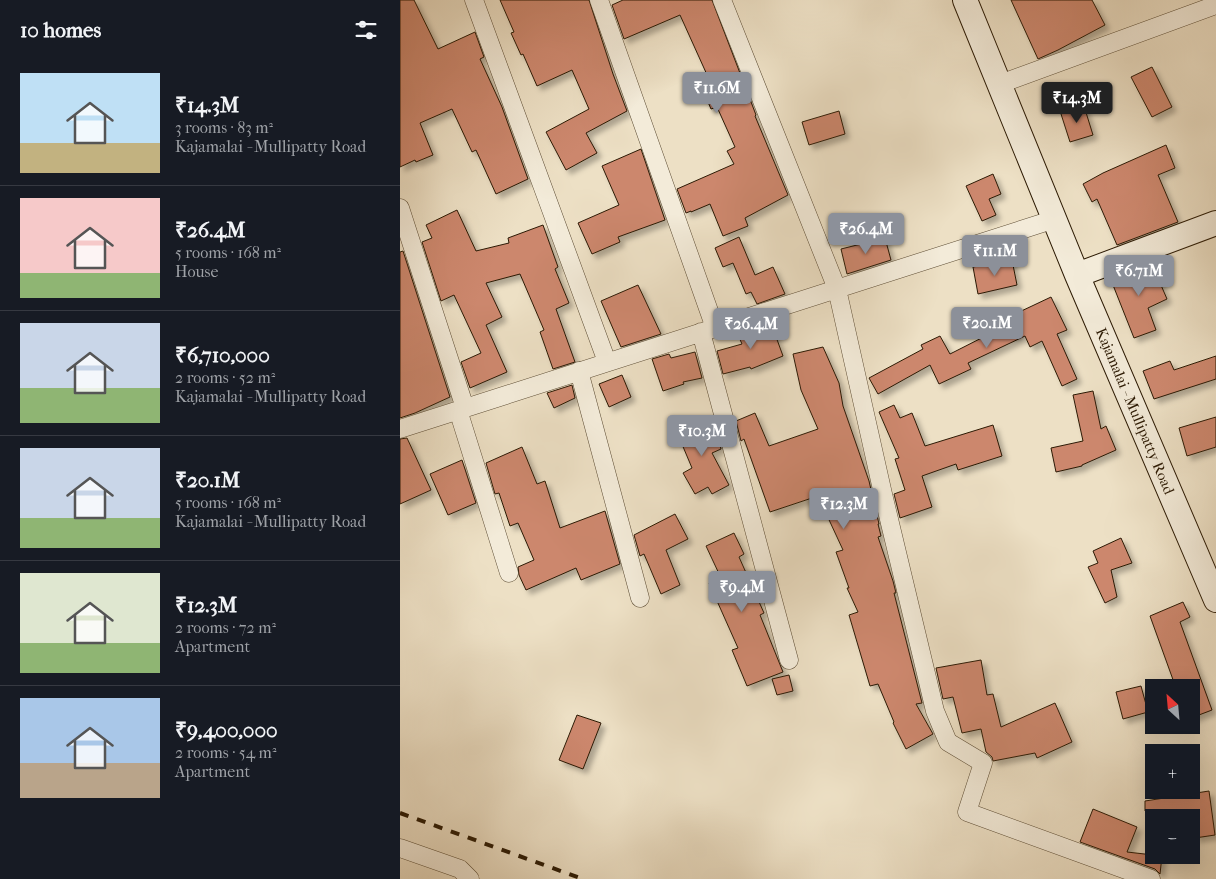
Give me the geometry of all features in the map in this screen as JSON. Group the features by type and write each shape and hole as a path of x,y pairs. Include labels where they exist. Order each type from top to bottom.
{"main road":[{"name":"Kajamalai - Mullipatty Road","path":"965,0 1077,275 1213,585"},
{"path":"1077,275 1216,222"}],"street":[{"path":"474,0 607,362"},
{"path":"599,0 708,330 790,660"},
{"path":"722,0 837,289 883,494 935,711 948,742 984,763 967,812 1151,879"},
{"path":"1000,84 1216,5"},
{"path":"400,208 462,408 509,573"},
{"path":"400,428 1055,219"},
{"path":"580,371 640,598"},
{"path":"400,848 460,869 470,879"}],"building":[{"path":"400,0 414,0 438,49 475,32 484,57 480,59 502,107 528,179 496,194 476,150 472,152 452,109 420,123 433,155 400,167"},
{"path":"500,0 589,0 627,111 586,133 597,153 566,170 546,132 589,109 572,70 537,86 523,54 521,55 511,33 514,32"},
{"path":"623,0 712,0 755,116 788,195 745,218 748,226 723,236 710,204 686,213 677,189 734,164 727,151 735,147 717,107 711,109 699,81 708,77 680,15 624,39 612,5"},
{"path":"1011,0 1092,0 1105,25 1038,59"},
{"path":"1152,67 1172,107 1152,117 1131,77"},
{"path":"1084,106 1093,135 1070,142 1061,114"},
{"path":"839,111 845,134 809,145 802,122"},
{"path":"1166,145 1175,168 1158,175 1178,222 1117,245 1097,199 1092,202 1083,184"},
{"path":"641,149 665,220 618,237 620,242 592,254 578,223 619,205 602,166"},
{"path":"993,174 1001,194 989,199 996,215 982,221 966,186"},
{"path":"457,210 476,251 509,243 508,238 543,225 558,267 555,269 569,303 556,309 575,362 553,369 540,332 544,330 520,274 486,283 502,317 486,325 507,372 470,388 461,362 481,353 454,295 441,301 422,242 432,238 426,225"},
{"path":"739,237 755,275 773,267 785,294 757,304 751,292 746,294 733,263 723,267 715,248"},
{"path":"885,238 891,260 847,274 841,249"},
{"path":"403,251 450,397 400,418 400,252"},
{"path":"1012,260 1017,285 978,294 973,267"},
{"path":"1151,262 1167,299 1148,308 1156,330 1134,338 1111,280"},
{"path":"638,285 661,334 621,347 601,301"},
{"path":"1051,297 1067,330 1057,334 1077,379 1062,386 1042,341 1030,347 1025,336 968,363 971,369 939,384 930,365 878,394 869,378 923,349 921,345 940,336 950,354 1017,320 1015,314"},
{"path":"771,323 783,356 751,369 750,367 723,374 717,351 742,344 738,335"},
{"path":"823,347 839,383 843,406 869,481 881,536 878,537 893,581 896,593 894,593 922,703 916,704 933,734 906,749 893,723 878,684 870,686 849,615 858,612 847,588 849,588 836,552 843,550 818,496 770,512 744,439 741,441 736,421 755,413 769,446 818,429 801,390 793,354"},
{"path":"695,352 702,378 683,382 684,384 663,391 652,359 669,354 671,358"},
{"path":"1216,356 1216,379 1154,399 1143,371 1170,361 1174,370"},
{"path":"622,375 631,397 609,407 599,384"},
{"path":"572,385 575,398 554,408 547,393"},
{"path":"1093,391 1101,429 1106,426 1116,450 1082,466 1056,472 1051,448 1083,441 1073,395"},
{"path":"894,405 900,418 912,413 925,446 993,425 1002,456 958,470 956,464 922,476 932,507 900,518 894,494 905,490 895,459 899,458 879,412"},
{"path":"1216,417 1216,447 1187,456 1179,428"},
{"path":"704,418 710,432 716,429 721,449 712,453 729,485 712,494 708,487 695,494 683,473 692,468 676,430"},
{"path":"407,438 431,490 400,504 400,439"},
{"path":"522,447 537,484 545,481 560,528 605,511 620,564 581,580 576,568 526,590 519,575 518,567 534,560 518,523 510,526 499,493 495,494 486,463"},
{"path":"462,460 476,503 448,515 430,474"},
{"path":"675,514 688,539 666,550 680,585 661,594 644,554 640,556 634,535"},
{"path":"734,533 744,554 739,557 764,613 760,615 783,672 747,686 732,650 738,648 709,583 721,578 706,546"},
{"path":"1121,538 1132,563 1111,570 1117,597 1105,603 1088,567 1098,563 1093,551"},
{"path":"1183,602 1190,617 1180,622 1212,710 1200,715 1200,679 1173,679 1150,616"},
{"path":"981,660 987,695 993,694 1001,727 1055,703 1072,742 1037,758 1035,753 993,761 992,757 986,752 981,729 962,733 953,697 943,699 936,668"},
{"path":"789,675 793,691 777,695 772,679"},
{"path":"1141,686 1145,701 1145,713 1123,719 1116,692"},
{"path":"577,715 601,723 583,769 559,760"},
{"path":"1209,791 1215,835 1200,837 1200,809 1145,809 1145,801 1158,799 1200,799 1200,792"},
{"path":"1093,809 1137,827 1127,852 1145,854 1145,864 1161,864 1160,874 1155,869 1080,842"}],"railway":[{"path":"400,813 583,879"}]}
